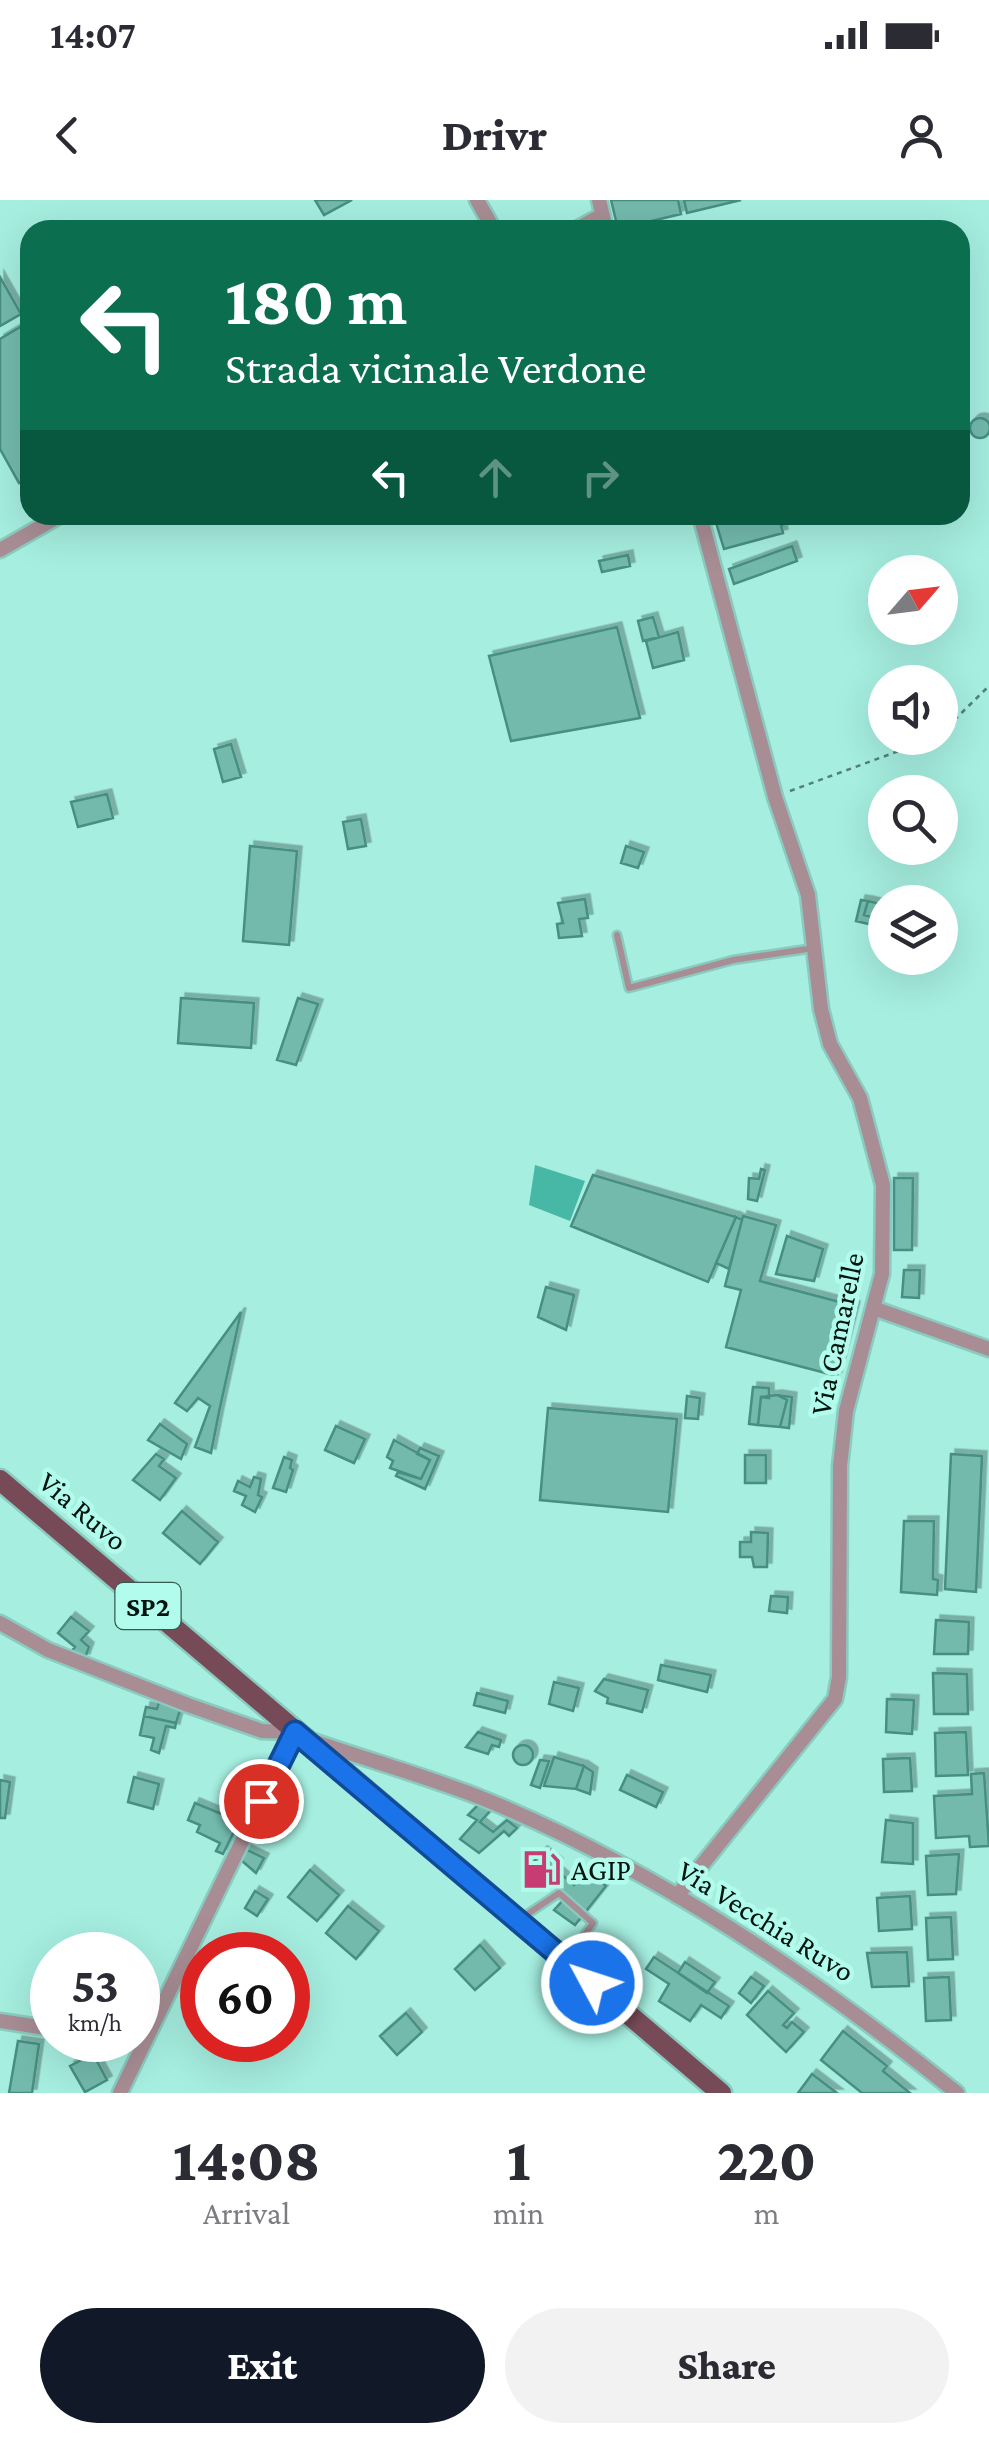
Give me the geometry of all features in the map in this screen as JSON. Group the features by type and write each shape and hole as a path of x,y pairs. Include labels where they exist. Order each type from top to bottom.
{"main road":[{"name":"Via Ruvo","path":"0,1480 721,2093"}],"street":[{"path":"0,550 44,525"},
{"name":"Via Camarelle","path":"678,1896 835,1699 839,1677 840,1466 846,1411 876,1308 884,1249 884,1184 860,1098 830,1044 808,895 775,796 703,525"},
{"path":"876,1308 989,1349"},
{"name":"Via Vecchia Ruvo","path":"0,1623 38,1646 188,1706 262,1731 300,1735 479,1797 592,1848 678,1896 856,2011 957,2093"},
{"path":"160,2006 300,1735"},
{"path":"0,2021 30,2026"},
{"path":"120,2093 133,2062"}],"lane":[{"path":"617,935 629,988 733,960 814,948"},
{"path":"519,1920 558,1894 593,1923 566,1961"}],"path":[{"path":"958,716 989,686"},
{"path":"775,796 887,755"}],"shaded area":[{"path":"535,1165 585,1181 570,1221 529,1205"}],"building":[{"path":"315,200 352,200 324,215"},
{"path":"611,200 678,200 681,214 656,220 616,220"},
{"path":"684,200 741,200 687,213"},
{"path":"0,277 20,315 0,326"},
{"path":"20,327 19,483 0,449 0,339"},
{"path":"980,418 990,428 980,438 970,428"},
{"path":"717,525 781,525 783,533 724,549"},
{"path":"792,546 797,561 734,584 729,569"},
{"path":"628,555 630,566 602,572 599,561"},
{"path":"653,617 659,637 643,641 638,621"},
{"path":"617,627 640,718 511,741 489,656"},
{"path":"678,632 684,660 653,668 646,641"},
{"path":"231,744 241,777 223,782 214,749"},
{"path":"107,794 113,818 78,827 71,802"},
{"path":"361,819 366,846 348,849 343,822"},
{"path":"250,846 297,851 289,945 243,941"},
{"path":"626,846 644,852 638,868 621,863"},
{"path":"585,899 588,918 579,919 582,936 559,938 557,924 563,923 558,903"},
{"path":"861,900 868,901 864,915 868,916 868,924 856,921"},
{"path":"181,998 254,1003 251,1048 178,1043"},
{"path":"298,998 318,1004 296,1065 277,1060"},
{"path":"761,1169 765,1170 757,1201 748,1199 749,1178 759,1179"},
{"path":"593,1175 736,1217 708,1282 571,1226"},
{"path":"894,1178 913,1178 912,1250 894,1250"},
{"path":"743,1216 776,1225 760,1281 855,1306 837,1376 726,1347 741,1290 725,1286"},
{"path":"736,1217 742,1220 729,1269 716,1263"},
{"path":"787,1236 823,1249 814,1281 776,1274"},
{"path":"904,1270 920,1270 919,1298 902,1297"},
{"path":"546,1287 574,1295 566,1330 538,1317"},
{"path":"241,1312 211,1453 195,1447 210,1406 198,1398 187,1411 175,1403"},
{"path":"753,1387 769,1388 769,1398 761,1397 758,1425 749,1424"},
{"path":"777,1395 787,1400 780,1427 758,1425 761,1397"},
{"path":"777,1395 792,1397 789,1428 780,1427 787,1400"},
{"path":"687,1396 700,1398 698,1419 685,1418"},
{"path":"548,1408 677,1419 668,1512 540,1500"},
{"path":"160,1424 187,1444 181,1459 148,1440"},
{"path":"336,1426 365,1439 354,1463 325,1450"},
{"path":"394,1440 430,1460 421,1479 390,1468 393,1461 387,1457"},
{"path":"420,1448 439,1456 425,1489 396,1476 398,1472 421,1479 430,1460 417,1454"},
{"path":"156,1454 164,1459 159,1466 176,1478 160,1500 133,1480"},
{"path":"951,1454 982,1456 976,1592 945,1589"},
{"path":"745,1455 766,1455 766,1483 745,1483"},
{"path":"284,1457 292,1460 293,1470 286,1492 273,1488"},
{"path":"254,1477 261,1479 258,1495 262,1497 255,1512 242,1505 246,1496 234,1491 238,1481 250,1487"},
{"path":"182,1511 218,1542 200,1564 163,1533"},
{"path":"904,1521 934,1521 933,1579 938,1580 937,1595 901,1592"},
{"path":"751,1532 768,1533 767,1567 754,1567 752,1557 740,1557 740,1542 751,1542"},
{"path":"771,1596 788,1597 787,1613 769,1611"},
{"path":"71,1617 89,1631 81,1640 89,1647 85,1658 70,1653 75,1647 58,1633"},
{"path":"936,1620 969,1622 968,1654 934,1654"},
{"path":"661,1665 711,1675 707,1692 658,1680"},
{"path":"933,1673 967,1674 968,1714 934,1714"},
{"path":"604,1679 648,1690 642,1712 607,1703 608,1698 595,1691"},
{"path":"554,1682 579,1688 573,1711 549,1704"},
{"path":"477,1693 508,1701 505,1713 474,1705"},
{"path":"887,1699 914,1700 912,1734 886,1732"},
{"path":"159,1702 180,1710 176,1723 144,1716 146,1707 157,1709"},
{"path":"144,1716 176,1723 175,1728 166,1726 159,1753 151,1750 154,1738 140,1735"},
{"path":"478,1732 501,1740 499,1747 492,1745 488,1754 466,1747"},
{"path":"966,1732 968,1775 936,1776 935,1733"},
{"path":"523,1745 533,1755 523,1765 513,1755"},
{"path":"554,1757 584,1766 576,1789 544,1786"},
{"path":"910,1758 912,1791 884,1792 883,1759"},
{"path":"540,1760 549,1761 540,1788 531,1785"},
{"path":"584,1766 593,1772 590,1794 576,1789"},
{"path":"984,1773 989,1846 970,1847 969,1836 936,1838 934,1796 972,1794 971,1774"},
{"path":"627,1775 663,1792 656,1807 620,1790"},
{"path":"134,1777 159,1784 153,1809 128,1802"},
{"path":"0,1780 10,1782 5,1818 0,1818"},
{"path":"195,1803 239,1821 223,1854 216,1851 220,1843 197,1832 200,1825 188,1820"},
{"path":"478,1805 491,1810 480,1822 493,1832 507,1820 517,1828 509,1836 504,1831 479,1853 460,1839 477,1820 468,1815"},
{"path":"886,1820 913,1823 913,1864 882,1862"},
{"path":"245,1849 264,1858 256,1873 241,1860"},
{"path":"543,1851 558,1863 538,1887 523,1874"},
{"path":"959,1854 956,1894 928,1895 926,1856"},
{"path":"554,1868 574,1885 587,1870 606,1886 575,1925 554,1910 567,1896 546,1878"},
{"path":"310,1870 339,1895 317,1921 288,1897"},
{"path":"255,1891 268,1899 257,1916 245,1908"},
{"path":"910,1896 912,1929 879,1931 877,1898"},
{"path":"348,1906 379,1931 356,1959 326,1933"},
{"path":"951,1917 953,1959 928,1960 926,1918"},
{"path":"480,1945 500,1968 475,1990 455,1969"},
{"path":"907,1952 909,1986 872,1987 867,1953"},
{"path":"654,1957 729,2006 721,2018 701,2005 690,2021 659,2001 669,1984 646,1969"},
{"path":"685,1962 715,1982 707,1993 678,1973"},
{"path":"751,1977 764,1986 751,2003 739,1993"},
{"path":"949,1977 951,2020 926,2021 924,1978"},
{"path":"768,1991 794,2013 783,2025 787,2028 792,2022 804,2032 786,2052 747,2015"},
{"path":"406,2013 422,2032 397,2055 380,2036"},
{"path":"843,2031 887,2066 883,2071 910,2093 862,2093 821,2060"},
{"path":"18,2041 30,2043 30,2062 36,2062 32,2093 9,2093"},
{"path":"97,2062 107,2080 85,2092 70,2066"},
{"path":"812,2074 837,2093 798,2093"}],"place":[{"name":"AGIP","path":"541,1870"}],"route":[{"path":"261,1801 295,1732 592,1983"}]}
